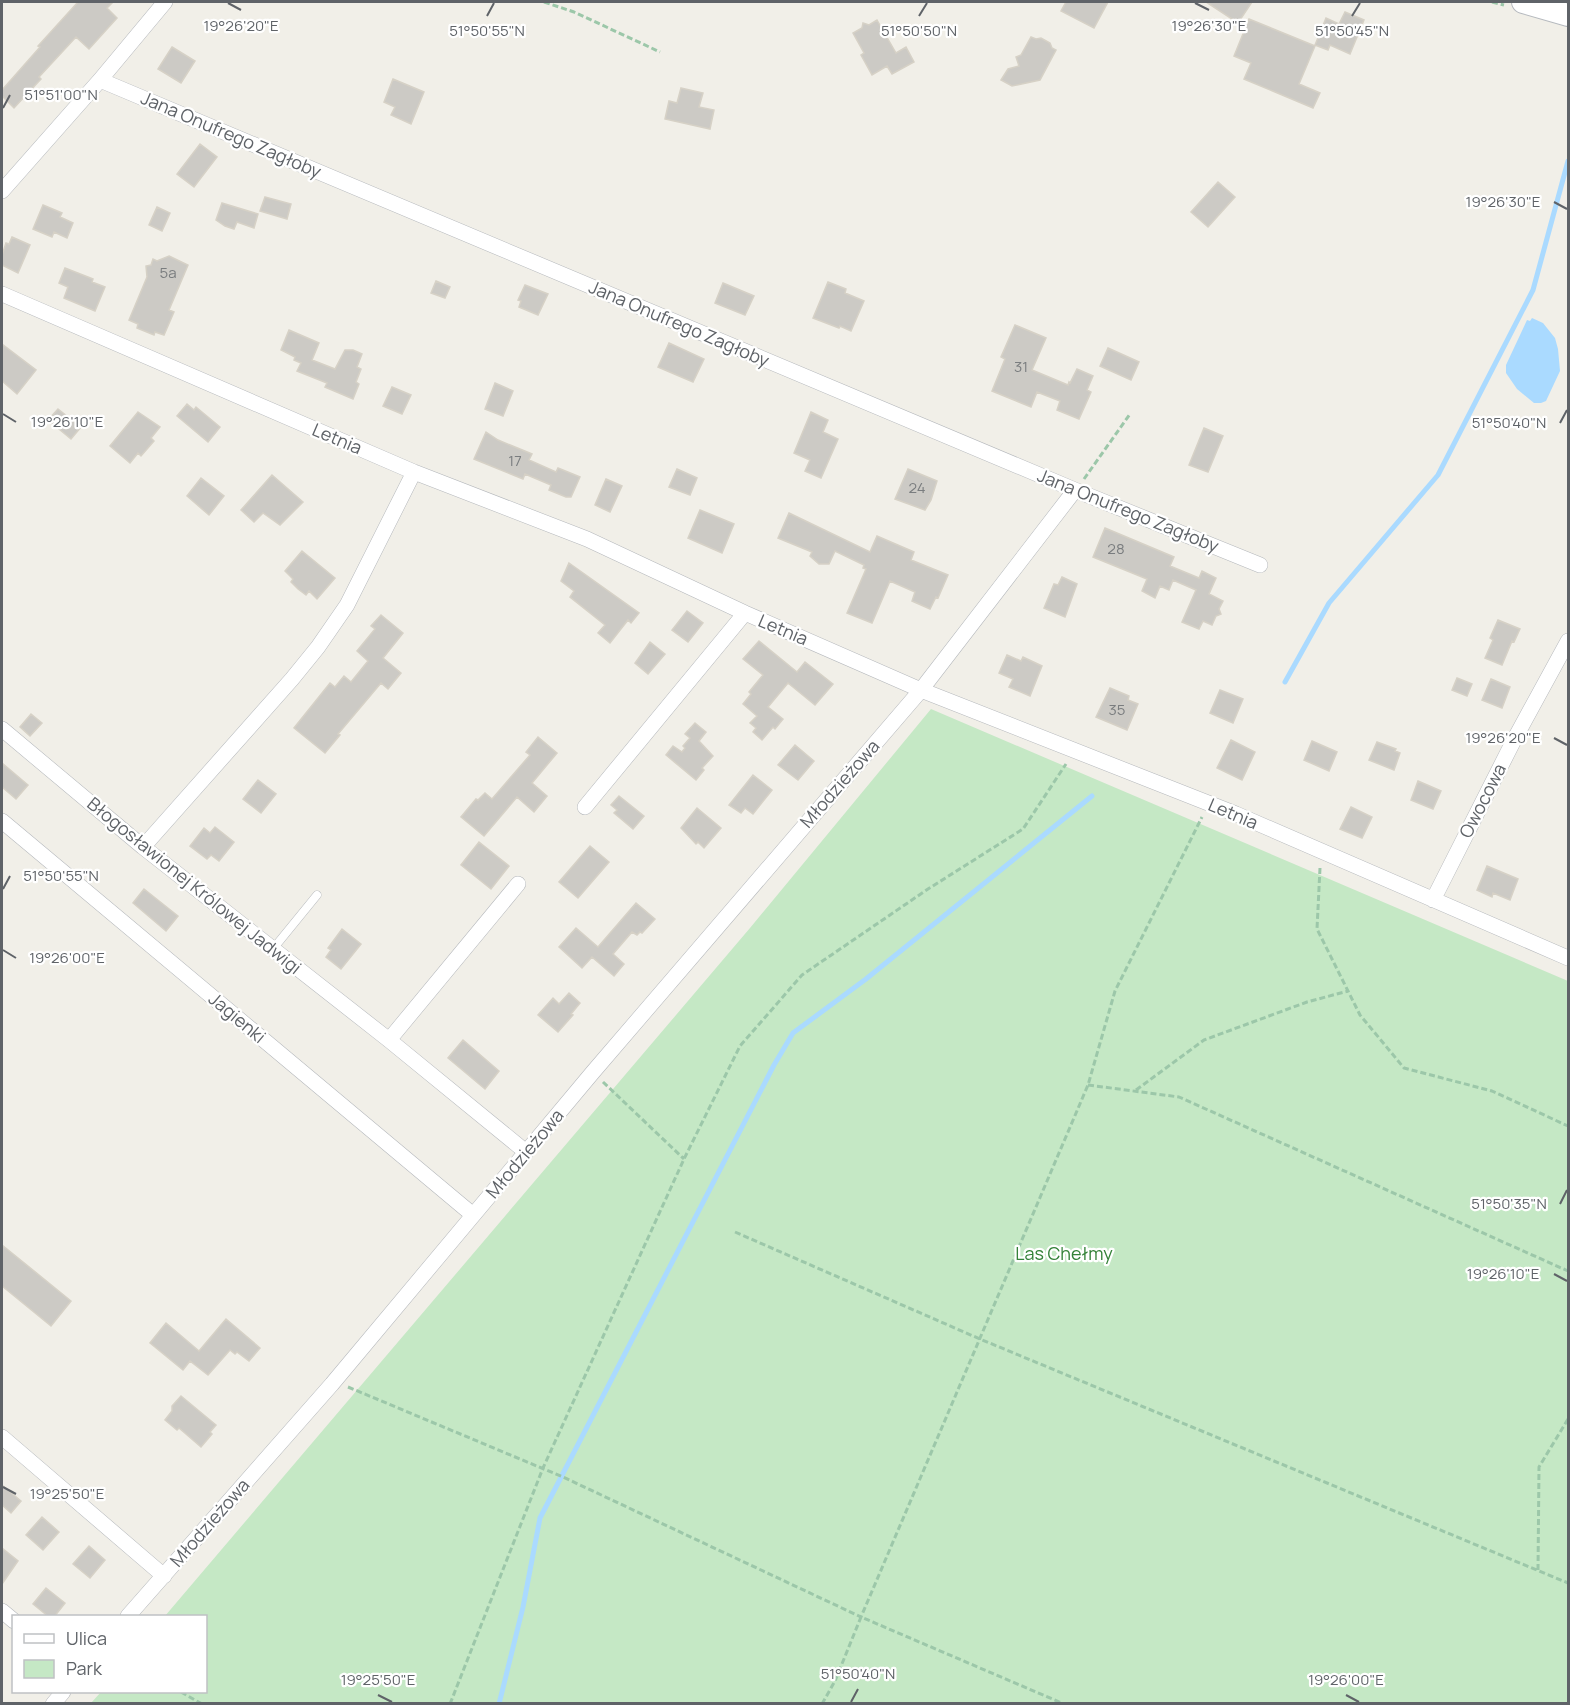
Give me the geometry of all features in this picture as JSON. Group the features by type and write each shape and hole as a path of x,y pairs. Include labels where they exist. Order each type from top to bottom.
{"street":[{"path":"2,191 165,2"},
{"path":"1523,2 1569,15"},
{"name":"Jana Onufrego Zagłoby","path":"100,80 1075,490 1260,565"},
{"name":"Letnia","path":"2,294 414,472 587,539 745,613 921,690 1209,803 1569,958"},
{"path":"143,847 292,680 318,647 347,605 414,472"},
{"name":"Młodzieżowa","path":"130,1615 332,1384 593,1072 921,690 1075,490"},
{"path":"585,807 745,613"},
{"name":"Owocowa","path":"1433,900 1514,740 1569,641"},
{"name":"Błogosławionej Królowej Jadwigi","path":"2,729 143,847 389,1040 526,1152"},
{"name":"Jagienki","path":"2,821 473,1215"},
{"path":"389,1040 518,884"},
{"path":"2,1437 164,1576"}],"lane":[{"path":"273,949 317,895"}],"path":[{"path":"544,2 574,12 660,52"},
{"path":"1075,490 1130,414"},
{"path":"450,1704 543,1468 684,1159 740,1046 801,975 1023,829 1075,750"},
{"path":"822,1704 835,1681 1088,1085 1115,991 1209,803"},
{"path":"1320,851 1317,928 1360,1015 1404,1068 1492,1091 1569,1126"},
{"path":"1135,1091 1204,1040 1307,1002 1348,991"},
{"path":"593,1072 684,1159"},
{"path":"1088,1085 1179,1097 1569,1271"},
{"path":"735,1232 980,1339 1569,1583"},
{"path":"332,1384 346,1386 543,1468 861,1617 1064,1704"},
{"path":"1538,1570 1539,1467 1569,1419"},
{"path":"183,1693 202,1704"}],"green space":[{"name":"Las Chełmy","path":"931,709 1568,981 1568,1703 91,1703 100,1693 207,1693 207,1615 166,1615 750,928"}],"water":[{"path":"1532,318 1543,323 1555,338 1558,349 1560,371 1546,401 1541,403 1534,403 1517,389 1506,373 1506,365 1527,320 1530,321"}],"building":[{"path":"78,2 113,2 107,8 117,18 89,49 76,37 14,108 2,96 2,90"},
{"path":"1066,2 1108,2 1094,28 1061,11"},
{"path":"1206,2 1252,2 1238,23"},
{"path":"1345,12 1364,20 1350,54 1330,45 1328,50 1315,45 1326,18 1339,24"},
{"path":"1249,19 1315,46 1299,84 1320,93 1313,108 1244,79 1251,63 1234,56"},
{"path":"877,20 896,53 906,47 914,62 892,74 887,66 872,75 853,33 862,28 863,23 869,25"},
{"path":"1031,37 1041,38 1056,50 1040,80 1012,86 1001,80 1008,69 1019,66 1016,57 1021,55"},
{"path":"172,47 195,61 181,83 158,69"},
{"path":"393,79 424,92 411,124 391,115 395,107 384,102"},
{"path":"681,88 703,93 699,107 714,110 710,129 665,119 669,101 677,103"},
{"path":"200,144 217,157 194,187 177,174"},
{"path":"1218,182 1235,197 1208,227 1191,212"},
{"path":"265,197 291,204 287,219 260,211"},
{"path":"222,203 258,214 254,228 237,222 234,229 216,220"},
{"path":"43,205 62,213 60,217 73,223 67,238 54,232 52,237 33,229"},
{"path":"157,207 170,213 162,231 149,225"},
{"path":"12,237 30,245 18,273 2,265 6,243 9,244"},
{"path":"169,256 188,265 169,310 174,312 164,335 155,332 154,335 137,328 138,324 129,320 147,277 146,266 151,265 153,259 157,261"},
{"path":"65,268 93,279 92,282 105,287 95,311 64,298 68,287 59,283"},
{"path":"436,281 450,287 445,298 431,293"},
{"path":"828,282 846,289 845,293 864,301 851,331 813,318"},
{"path":"723,283 754,296 745,315 715,303"},
{"path":"525,285 548,294 538,315 519,307 521,301 518,300"},
{"path":"1015,325 1046,338 1032,370 1068,385 1077,369 1093,376 1087,390 1091,392 1079,419 1057,410 1060,401 1037,392 1031,407 992,391 1005,359 1001,357"},
{"path":"289,330 319,343 312,360 335,369 345,350 353,350 362,354 357,367 361,369 356,382 359,384 353,399 325,387 327,383 297,371 301,363 281,350"},
{"path":"669,343 704,359 693,382 658,367"},
{"path":"2,344 36,370 17,394 2,381"},
{"path":"1108,348 1139,362 1131,380 1100,366"},
{"path":"495,383 513,391 503,416 485,409"},
{"path":"392,387 411,395 402,414 383,406"},
{"path":"187,404 194,410 196,407 220,427 208,442 177,416"},
{"path":"58,409 81,427 71,439 48,420"},
{"path":"138,412 160,427 151,438 154,441 141,456 138,453 130,463 110,446"},
{"path":"811,412 828,420 823,432 838,439 821,478 805,471 810,460 794,453"},
{"path":"1204,428 1223,436 1208,472 1189,465"},
{"path":"486,432 498,440 532,454 529,460 556,472 558,468 580,477 571,497 549,490 551,485 525,474 523,479 474,459"},
{"path":"677,469 697,478 690,495 669,487"},
{"path":"908,469 937,481 925,510 895,499"},
{"path":"272,475 303,502 280,525 263,513 254,522 241,510"},
{"path":"201,478 224,496 209,515 187,496"},
{"path":"606,479 622,486 610,512 595,505"},
{"path":"700,510 734,524 722,553 688,538"},
{"path":"789,513 870,552 877,536 914,552 911,560 948,575 938,598 936,597 930,609 912,601 915,592 890,581 872,623 847,613 866,569 863,568 864,565 835,551 829,564 819,564 810,556 812,552 778,538"},
{"path":"1105,528 1174,557 1170,566 1199,578 1202,571 1216,578 1209,594 1223,601 1219,609 1221,614 1216,616 1212,625 1203,621 1199,629 1182,622 1196,590 1173,580 1169,590 1160,586 1155,598 1142,591 1147,579 1093,557"},
{"path":"302,551 335,578 317,599 309,591 306,595 298,589 291,582 293,579 285,571"},
{"path":"569,563 639,613 631,623 628,620 610,643 598,633 605,625 570,597 574,591 561,581"},
{"path":"1062,577 1077,584 1065,617 1044,608 1054,584 1058,585"},
{"path":"687,611 703,623 688,642 672,630"},
{"path":"381,615 403,633 383,658 401,673 388,689 381,683 325,753 294,728 330,683 335,687 344,676 351,682 368,661 357,651 375,629 371,626"},
{"path":"1498,620 1520,629 1502,665 1485,658"},
{"path":"759,641 797,672 805,662 833,684 815,705 788,683 768,707 783,719 762,740 753,732 756,728 750,723 757,716 743,704 751,694 749,692 763,675 743,659"},
{"path":"650,642 665,654 648,674 635,663"},
{"path":"1007,655 1021,661 1023,657 1042,666 1030,696 1009,687 1013,679 999,673"},
{"path":"1457,678 1472,684 1467,696 1452,690"},
{"path":"1491,679 1510,687 1502,708 1482,700"},
{"path":"1110,688 1129,696 1128,700 1138,704 1127,730 1096,717"},
{"path":"1220,690 1243,699 1233,723 1210,713"},
{"path":"31,714 42,723 30,736 20,727"},
{"path":"695,723 706,732 699,741 713,756 702,768 704,770 696,780 666,755 673,746 682,752 685,748 683,746 690,738 685,734"},
{"path":"538,737 557,753 532,783 547,796 534,812 517,797 484,836 461,817 476,799 478,800 485,793 492,799 530,755 526,752"},
{"path":"1231,740 1255,752 1242,780 1217,768"},
{"path":"1312,741 1337,752 1329,771 1304,760"},
{"path":"1377,742 1396,749 1395,751 1400,753 1394,770 1369,760"},
{"path":"795,745 814,761 798,780 778,765"},
{"path":"2,763 28,785 16,799 2,787"},
{"path":"753,775 772,790 753,814 745,808 741,813 729,805"},
{"path":"258,780 276,794 261,813 243,799"},
{"path":"1418,781 1441,791 1433,809 1411,800"},
{"path":"619,796 644,816 633,829 614,813 617,810 611,805"},
{"path":"1351,807 1372,817 1362,838 1340,829"},
{"path":"697,808 721,828 704,848 698,842 696,844 681,828"},
{"path":"215,827 234,842 219,861 211,855 207,859 190,846 204,828 210,833"},
{"path":"479,842 509,866 491,889 461,865"},
{"path":"590,846 609,862 578,898 559,882"},
{"path":"1487,866 1518,879 1510,900 1493,893 1492,897 1477,890"},
{"path":"144,889 178,916 166,931 133,903"},
{"path":"636,903 655,919 642,933 637,935 632,932 613,954 624,964 614,976 592,957 582,968 559,947 576,928 598,947"},
{"path":"342,929 361,944 341,969 326,957 331,950 328,948"},
{"path":"569,993 580,1003 558,1032 538,1015 553,998 559,1004"},
{"path":"463,1040 499,1071 485,1089 448,1058"},
{"path":"2,1245 71,1301 51,1326 2,1286"},
{"path":"226,1319 260,1348 249,1361 230,1350 208,1375 190,1361 183,1370 150,1343 166,1323 199,1351"},
{"path":"181,1396 216,1425 201,1447 179,1428 177,1430 165,1420 172,1411 172,1406"},
{"path":"2,1485 21,1501 11,1513 2,1505"},
{"path":"42,1517 59,1532 43,1550 26,1535"},
{"path":"89,1546 105,1560 90,1578 73,1564"},
{"path":"2,1548 18,1561 2,1584"},
{"path":"46,1588 65,1603 56,1615 47,1615 33,1604"}],"waterway":[{"path":"1285,682 1329,603 1438,475 1533,290 1568,161"},
{"path":"499,1704 523,1607 540,1518 774,1065 793,1033 866,979 1092,796"}]}
